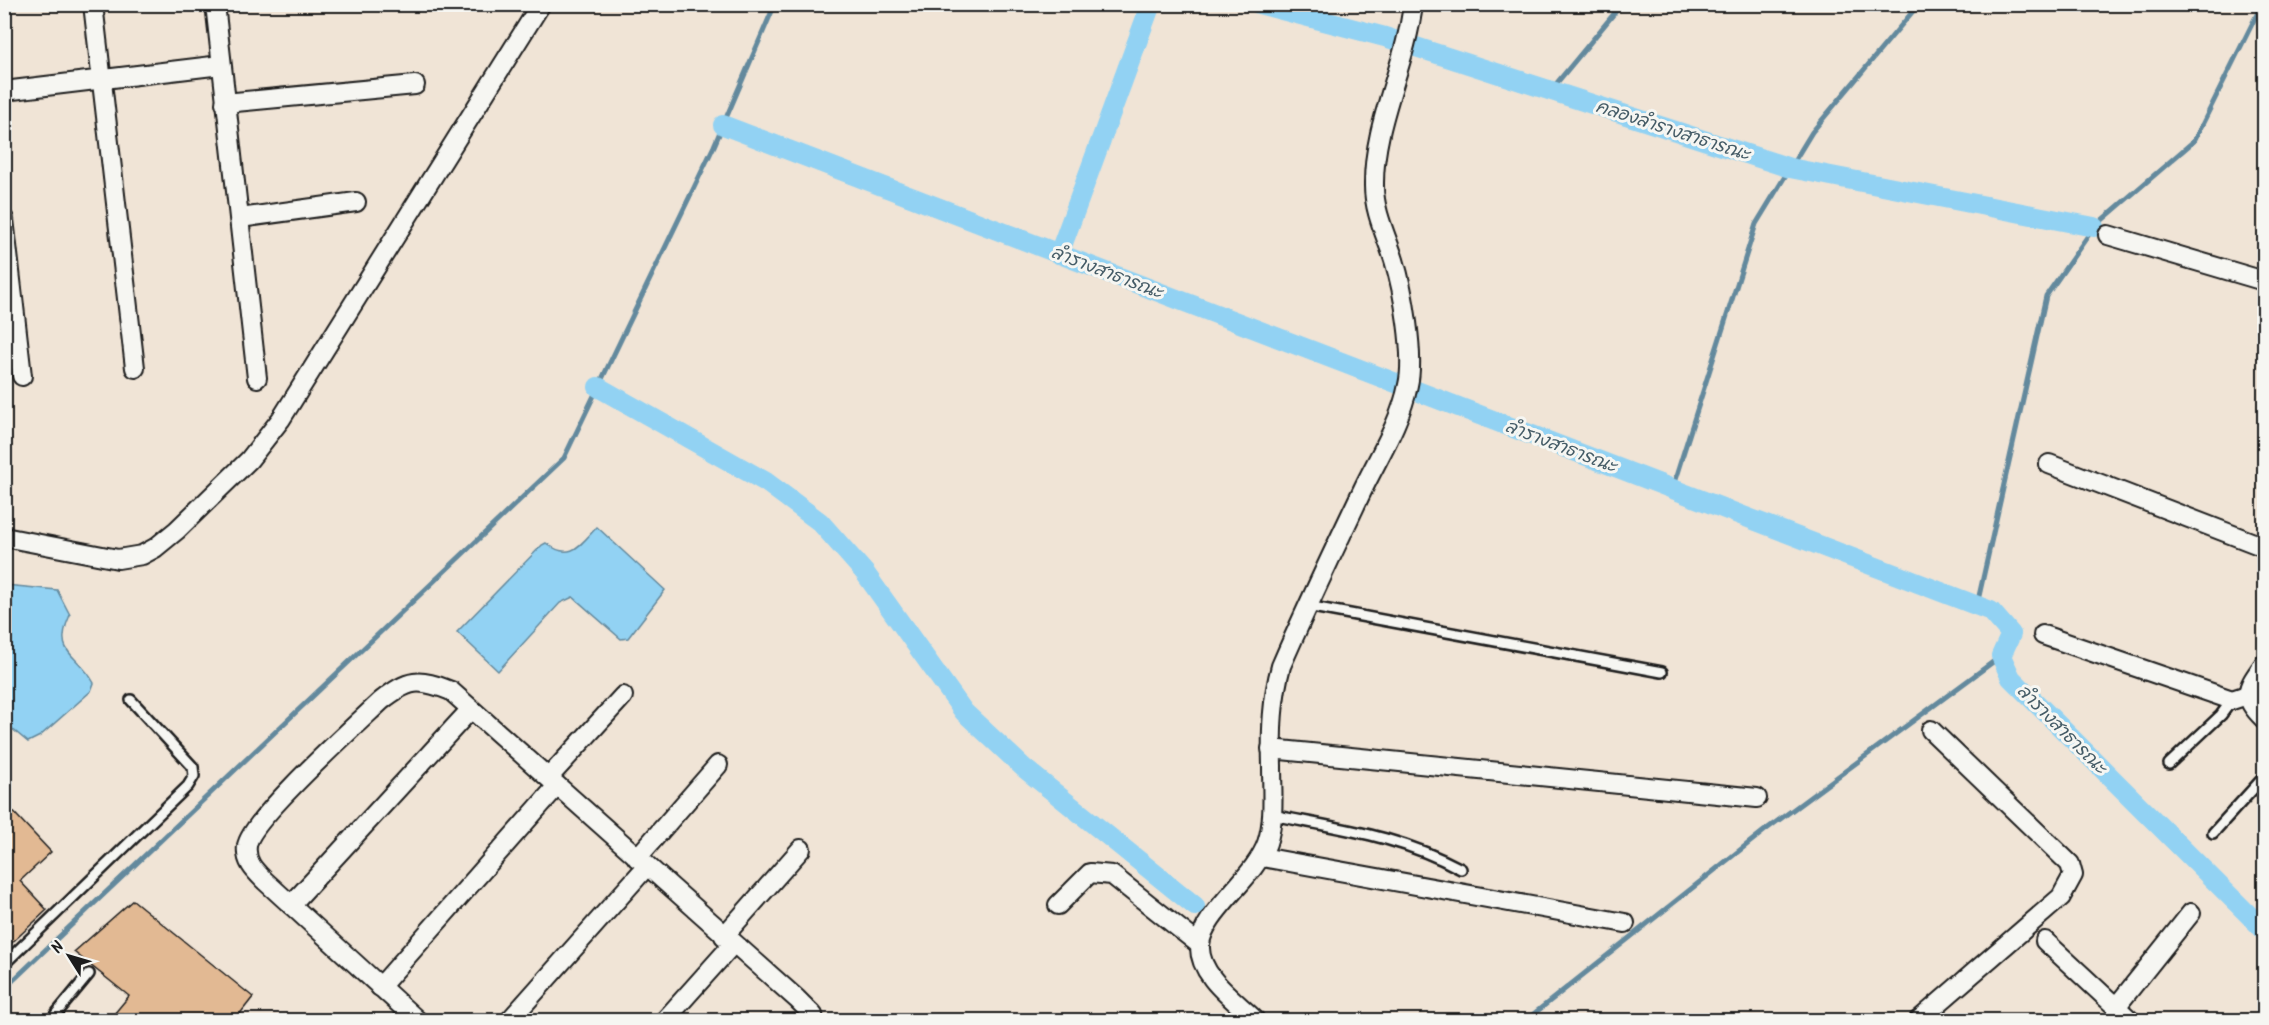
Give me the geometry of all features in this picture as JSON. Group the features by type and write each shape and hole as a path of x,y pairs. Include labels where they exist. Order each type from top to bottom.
{"street":[{"path":"93,4 135,368"},
{"path":"215,4 257,378"},
{"path":"4,537 129,558 155,548 230,479 264,443 281,419 541,4"},
{"path":"1255,1020 1205,968 1200,945 1210,921 1262,857 1268,841 1272,815 1271,749 1274,695 1281,666 1403,403 1409,383 1409,351 1402,291 1377,213 1374,158 1398,65 1410,29 1413,4"},
{"path":"4,91 221,65"},
{"path":"225,103 415,85"},
{"path":"240,218 356,202"},
{"path":"5,226 22,376"},
{"path":"2108,235 2265,281"},
{"path":"2049,464 2265,547"},
{"path":"2043,636 2240,697 2265,718"},
{"path":"2240,697 2265,664"},
{"path":"417,1020 253,869 246,857 247,844 253,829 381,701 399,686 416,681 451,691 797,999 813,1015 814,1020"},
{"path":"380,987 623,696"},
{"path":"291,905 471,709"},
{"path":"1918,1020 2061,897 2073,875 2070,864 1931,730"},
{"path":"1271,749 1757,798"},
{"path":"510,1020 642,862 718,765"},
{"path":"665,1020 801,849"},
{"path":"1262,857 1626,923"},
{"path":"1058,906 1090,873 1112,875 1200,945"},
{"path":"2116,1007 2191,914"},
{"path":"2045,941 2130,1020"}],"lane":[{"path":"1307,606 1662,672"},
{"path":"2169,764 2240,697"},
{"path":"4,964 188,786 194,776 193,768 188,761 131,700"},
{"path":"2213,833 2265,777"},
{"path":"1272,815 1393,839 1435,855 1461,869"},
{"path":"51,1020 89,974"}],"water":[{"path":"597,527 665,590 628,638 621,639 573,597 560,603 498,671 457,632 542,545 546,543 555,549 569,551 580,545"},
{"path":"5,585 57,590 70,615 65,628 65,646 94,683 91,691 40,736 28,742 5,723"}],"building":[{"path":"4,802 51,852 20,881 47,910 4,950"},
{"path":"133,900 253,997 235,1020 109,1020 129,996 74,952"}],"waterway":[{"path":"4,989 564,458 714,146 775,4"},
{"path":"1059,254 1151,4"},
{"name":"คลองลำรางสาธารณะ","path":"1259,4 1385,37 1790,168 2094,227"},
{"path":"1551,90 1622,4"},
{"path":"1672,489 1756,224 1812,132 1919,4"},
{"path":"1977,605 2046,296 2094,227 2194,141 2262,4"},
{"name":"ลำรางสาธารณะ","path":"723,125 1991,611 2011,634 2001,656 2011,678 2264,930"},
{"path":"598,387 766,482 820,522 865,573 964,712 1024,768 1195,906"},
{"path":"1526,1020 1764,831 2001,656"}]}
